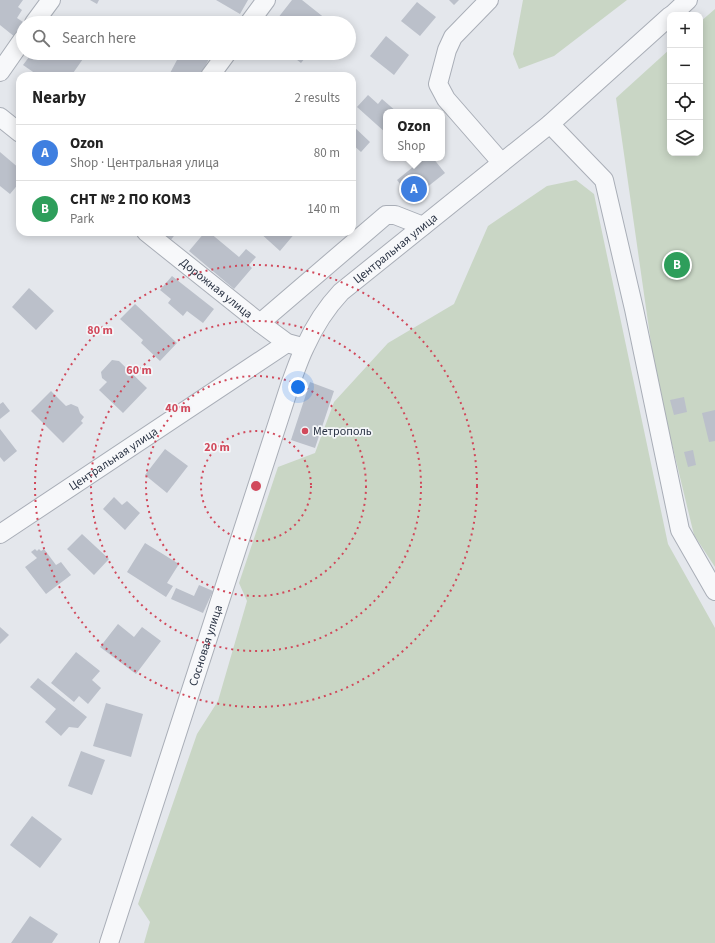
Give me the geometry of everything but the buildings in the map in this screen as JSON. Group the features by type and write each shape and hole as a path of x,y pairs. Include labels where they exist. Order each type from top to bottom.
{"street":[{"path":"39,16 51,0"},
{"path":"254,16 266,0"},
{"path":"489,0 453,37 447,50 438,84 446,99 501,162"},
{"name":"Центральная улица","path":"675,12 688,0"},
{"name":"Центральная улица","path":"304,348 315,326 330,304 341,292 550,124 667,20"},
{"path":"0,72 16,49"},
{"path":"213,72 222,60"},
{"path":"0,117 16,130"},
{"path":"550,124 604,180 634,309 680,530 715,591"},
{"path":"260,323 386,215 395,215 423,226"},
{"name":"Дорожная улица","path":"151,236 287,343"},
{"path":"287,343 304,348"},
{"name":"Центральная улица","path":"0,534 287,343"},
{"name":"Сосновая улица","path":"111,942 288,392 304,348"}],"green space":[{"path":"523,0 627,0 554,56 519,69 513,54"},
{"path":"715,9 715,567 694,535 656,378 616,98 667,52 667,156 703,156 703,19"},
{"path":"576,180 594,194 668,544 715,628 715,943 144,943 150,922 138,904 197,734 218,701 247,601 239,583 278,467 315,453 334,402 388,343 454,304 488,226 547,186"}],"place":[{"name":"Ozon","path":"414,189"},
{"name":"СНТ № 2 ПО КОМЗ","path":"677,265"},
{"name":"Метрополь","path":"305,431"}]}
